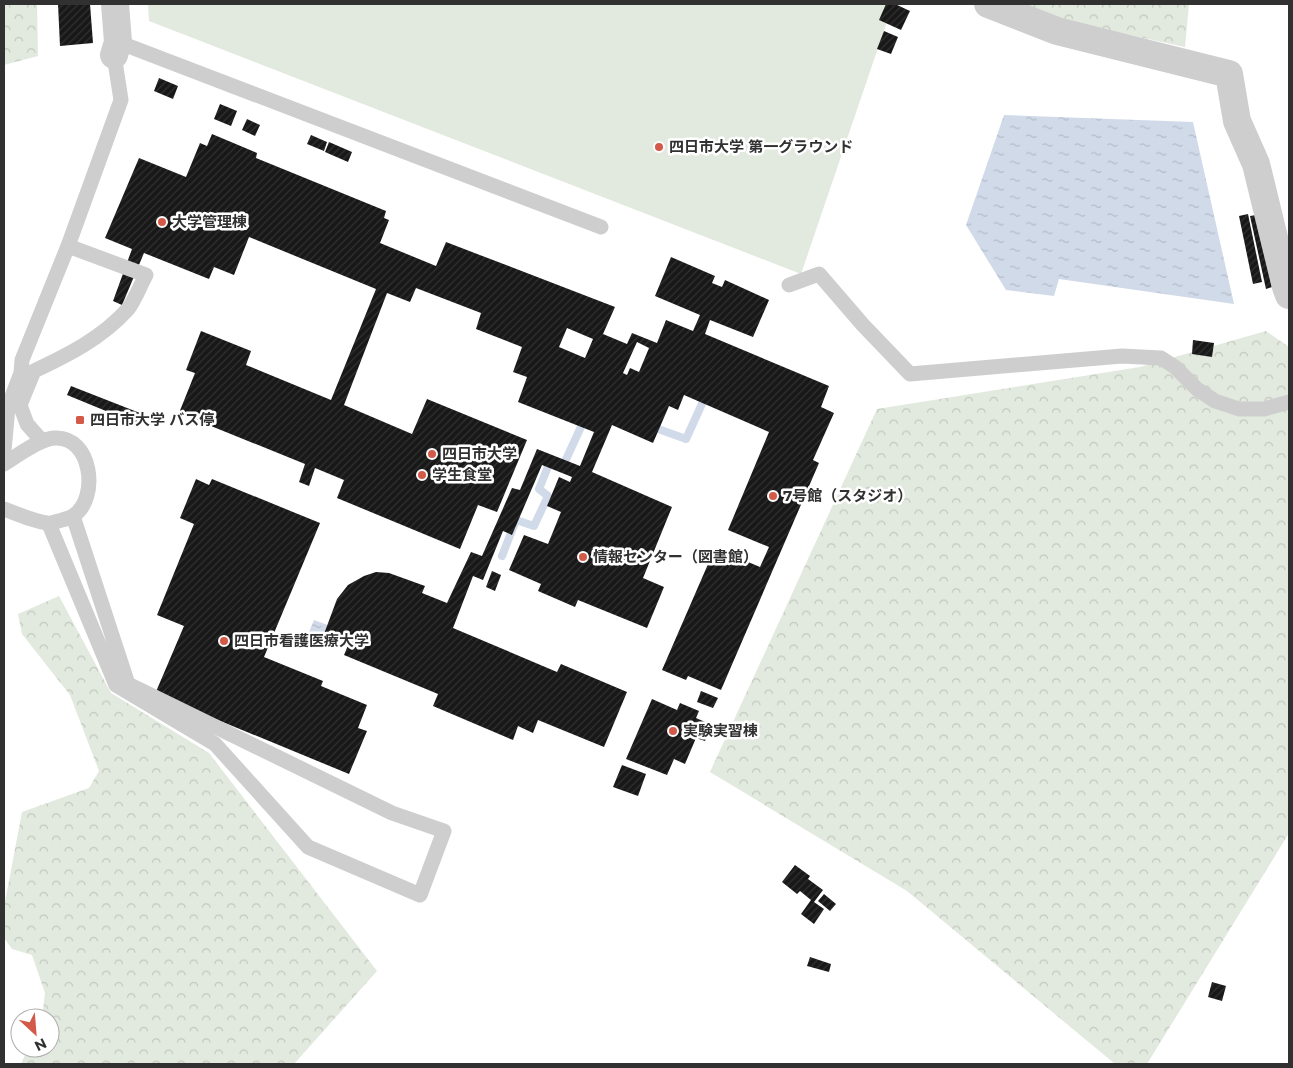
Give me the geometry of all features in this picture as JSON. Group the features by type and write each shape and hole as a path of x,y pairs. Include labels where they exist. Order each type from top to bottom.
{"street":[{"path":"116,4 116,49"},
{"path":"988,4 1057,31 1229,74 1237,121 1256,164 1289,295"}],"lane":[{"path":"4,451 8,407 21,373 22,360 68,246 121,100 116,49 601,227"},
{"path":"42,441 27,424 20,405 34,371 66,356 102,334 129,308 146,275 68,246"},
{"path":"789,285 819,274 863,325 910,374 1122,356 1161,358 1175,367 1197,389 1223,404 1239,409 1264,408 1289,402"},
{"path":"4,464 42,441 55,438 69,441 79,449 86,459 89,471 86,498 73,516 49,524 4,509"},
{"path":"49,524 116,686 215,744 308,847 420,895 444,831 392,814 128,684 73,516"}],"green space":[{"path":"4,4 37,4 38,56 4,65"},
{"name":"四日市大学 第一グラウンド","path":"148,4 893,4 801,274 149,21"},
{"path":"1022,4 1189,4 1185,47 1047,17"},
{"path":"1266,331 1289,347 1289,833 1147,1064 1115,1064 907,891 710,772 877,409 1140,367"},
{"path":"59,596 111,693 209,753 377,971 294,1064 21,1064 24,1058 60,1058 60,1008 43,1008 45,993 32,955 12,949 4,938 4,907 22,812 89,788 99,771 70,695 22,634 18,614"}],"water":[{"path":"1004,115 1193,122 1234,304 1059,279 1054,296 1006,290 966,225"},
{"path":"314,620 341,630 334,648 307,637"}],"building":[{"path":"58,4 90,4 93,43 60,46"},
{"path":"886,4 895,4 910,11 901,30 879,20"},
{"path":"884,31 898,37 891,54 877,49"},
{"path":"159,78 178,86 173,99 154,91"},
{"path":"220,104 237,111 231,126 214,119"},
{"path":"247,119 260,125 255,136 242,130"},
{"path":"212,134 257,153 256,158 386,211 384,218 389,220 380,243 436,266 446,242 615,307 603,334 627,344 632,333 657,343 666,320 693,331 700,315 655,296 671,257 715,276 712,283 722,287 725,280 769,300 753,337 710,320 705,334 829,386 821,407 834,413 813,460 819,463 721,690 688,676 686,680 662,670 715,548 760,567 769,547 728,530 769,432 684,395 678,410 669,406 653,443 612,425 592,472 672,507 643,578 664,587 647,628 578,600 575,607 538,591 541,584 509,570 524,535 548,544 561,512 547,506 559,477 570,482 572,477 542,465 512,535 503,531 483,580 473,576 453,628 557,672 561,664 627,692 604,747 538,720 533,733 518,726 513,740 433,706 438,694 344,655 349,643 324,634 337,599 348,585 376,572 389,573 425,586 422,593 447,603 471,552 482,556 512,488 520,490 537,449 580,466 594,432 518,402 527,377 513,372 522,347 476,329 481,313 416,288 410,302 387,293 344,405 412,434 427,399 527,440 497,512 478,505 460,549 337,498 344,480 315,468 309,486 299,482 305,464 179,413 195,373 186,370 201,331 251,351 246,365 331,400 376,289 249,237 234,275 214,267 209,279 144,253 122,305 113,301 132,249 105,238 139,158 186,177 200,143 207,146","holes":["567,328 593,339 585,358 559,347","637,342 649,348 639,372 630,368 627,375 623,373"]},
{"path":"311,135 327,142 324,151 307,144"},
{"path":"329,142 352,152 348,162 325,152"},
{"path":"1248,214 1262,282 1253,284 1239,216"},
{"path":"1256,215 1272,287 1266,289 1250,216"},
{"path":"1193,340 1214,343 1212,357 1192,354"},
{"path":"71,386 145,415 140,425 67,395"},
{"name":"四日市看護医療大学","path":"196,479 209,485 212,479 320,523 264,657 323,681 321,686 367,705 358,728 367,731 349,774 155,694 184,626 157,615 194,524 180,518"},
{"path":"492,571 501,575 495,591 486,587"},
{"path":"701,691 718,698 713,708 697,702"},
{"name":"実験実習棟","path":"652,699 677,710 680,703 699,711 696,718 712,725 705,741 696,738 685,764 674,759 667,775 626,759"},
{"path":"622,765 646,774 638,796 613,787"},
{"path":"795,865 810,876 808,879 823,890 814,902 824,909 814,924 801,914 811,900 800,891 797,894 782,882"},
{"path":"824,894 836,904 830,911 818,901"},
{"path":"810,957 831,964 829,972 807,966"},
{"path":"1212,982 1226,986 1222,1001 1208,997"}],"waterway":[{"path":"650,426 686,439 706,395"},
{"path":"502,556 516,520 534,526 548,496 539,489 549,464 563,466 585,418"}],"place":[{"name":"四日市大学 第一グラウンド","path":"659,147"},
{"name":"大学管理棟","path":"162,222"},
{"name":"四日市大学 バス停","path":"80,420"},
{"name":"四日市大学","path":"432,454"},
{"name":"学生食堂","path":"422,475"},
{"name":"7号館（スタジオ）","path":"773,496"},
{"name":"情報センター（図書館）","path":"583,557"},
{"name":"四日市看護医療大学","path":"224,641"},
{"name":"実験実習棟","path":"673,731"}]}
